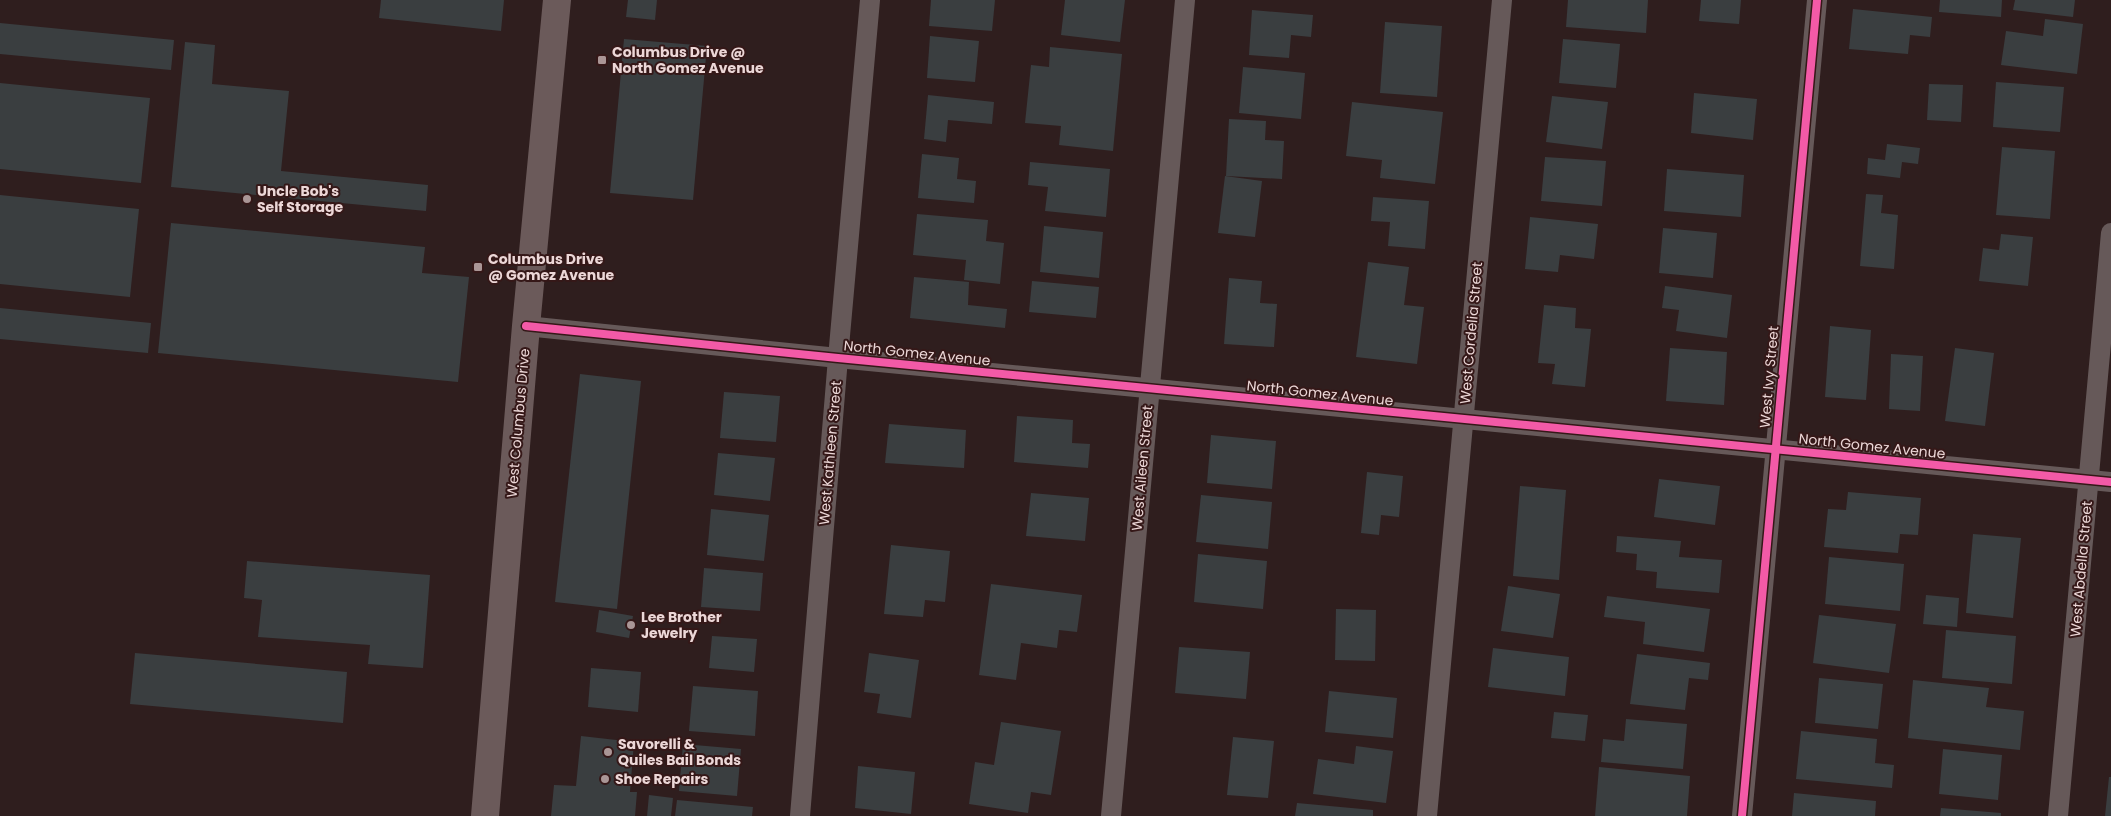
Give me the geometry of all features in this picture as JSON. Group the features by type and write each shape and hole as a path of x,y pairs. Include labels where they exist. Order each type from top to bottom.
{"main road":[{"name":"West Columbus Drive","path":"485,816 526,326 557,0"}],"street":[{"name":"West Kathleen Street","path":"800,816 870,0"},
{"name":"West Aileen Street","path":"1111,816 1185,0"},
{"name":"West Cordelia Street","path":"1428,816 1502,0"},
{"name":"West Ivy Street","path":"1742,816 1817,0"},
{"name":"West Abdella Street","path":"2058,816 2111,233"},
{"name":"North Gomez Avenue","path":"526,326 2111,482"}],"building":[{"path":"381,0 504,0 501,31 379,18"},
{"path":"628,0 657,0 655,20 626,17"},
{"path":"931,0 995,0 992,31 929,26"},
{"path":"1065,0 1125,0 1120,42 1061,35"},
{"path":"1568,0 1648,0 1646,33 1566,27"},
{"path":"1701,0 1741,0 1739,24 1699,21"},
{"path":"1940,0 2002,0 2001,17 1939,12"},
{"path":"2015,0 2075,0 2073,17 2013,10"},
{"path":"1853,9 1932,17 1930,37 1910,35 1908,54 1849,49"},
{"path":"1252,10 1313,15 1311,37 1291,35 1289,58 1249,55"},
{"path":"2045,19 2083,24 2077,74 2001,65 2006,31 2043,36"},
{"path":"1385,22 1442,26 1437,97 1380,93"},
{"path":"0,23 174,40 171,70 0,54"},
{"path":"930,36 979,41 975,82 927,78"},
{"path":"624,39 707,46 693,200 610,193"},
{"path":"1563,39 1620,44 1616,88 1559,83"},
{"path":"185,42 215,45 212,84 289,91 281,171 428,185 426,211 171,187"},
{"path":"1050,47 1122,54 1113,151 1059,145 1061,126 1025,123 1031,65 1049,67"},
{"path":"1243,67 1305,73 1301,119 1239,113"},
{"path":"1996,82 2064,87 2060,132 1993,127"},
{"path":"0,83 150,98 141,183 0,169"},
{"path":"1929,84 1963,85 1961,122 1927,120"},
{"path":"1694,93 1757,99 1753,140 1691,133"},
{"path":"928,95 994,102 992,124 948,120 946,142 924,139"},
{"path":"1552,96 1608,102 1602,149 1546,142"},
{"path":"1352,102 1443,112 1435,184 1380,178 1382,160 1346,156"},
{"path":"1229,119 1266,121 1265,140 1284,141 1282,179 1226,176"},
{"path":"1887,144 1920,148 1918,164 1902,162 1900,178 1867,174 1868,158 1885,160"},
{"path":"2002,147 2055,151 2050,219 1996,215"},
{"path":"922,154 959,158 957,179 976,181 974,203 918,198"},
{"path":"1545,157 1606,161 1602,206 1541,201"},
{"path":"1030,162 1110,169 1106,217 1045,211 1048,187 1028,185"},
{"path":"1667,169 1744,175 1741,217 1664,211"},
{"path":"1225,176 1262,181 1255,237 1218,233"},
{"path":"1866,194 1883,195 1881,213 1898,215 1894,269 1860,266"},
{"path":"0,195 139,209 130,297 0,284"},
{"path":"1373,197 1429,201 1425,249 1388,246 1390,222 1371,221"},
{"path":"917,214 988,220 986,241 1004,243 1000,284 964,280 966,260 913,255"},
{"path":"1530,217 1598,224 1594,259 1560,255 1558,272 1525,269"},
{"path":"171,223 425,247 422,273 469,277 458,382 158,353"},
{"path":"1044,226 1103,232 1099,278 1040,272"},
{"path":"1663,228 1717,233 1713,278 1659,273"},
{"path":"2001,234 2033,237 2028,286 1979,281 1983,248 1999,250"},
{"path":"1368,262 1409,267 1404,305 1424,307 1417,364 1356,357"},
{"path":"914,277 969,282 968,305 1007,309 1005,328 910,318"},
{"path":"1229,278 1262,281 1260,303 1277,304 1274,347 1224,344"},
{"path":"1032,281 1099,287 1096,318 1029,312"},
{"path":"1665,286 1732,295 1727,338 1676,331 1679,310 1662,308"},
{"path":"1544,305 1576,308 1575,328 1591,329 1585,387 1552,384 1555,364 1538,363"},
{"path":"0,308 151,323 148,353 0,339"},
{"path":"1830,326 1871,330 1866,400 1825,397"},
{"path":"1670,348 1727,352 1724,405 1666,401"},
{"path":"1955,348 1994,353 1985,426 1945,421"},
{"path":"1891,354 1923,356 1920,411 1889,409"},
{"path":"580,374 641,381 617,609 555,602"},
{"path":"724,392 780,396 776,442 720,438"},
{"path":"1017,416 1073,420 1072,443 1090,444 1088,468 1014,462"},
{"path":"889,424 966,430 964,468 885,463"},
{"path":"1211,435 1276,441 1272,489 1207,483"},
{"path":"718,453 775,458 770,501 714,495"},
{"path":"1367,472 1403,476 1399,517 1381,515 1379,535 1361,533"},
{"path":"1659,479 1720,486 1715,525 1654,517"},
{"path":"1520,486 1566,490 1559,580 1513,576"},
{"path":"1848,492 1921,498 1918,535 1900,534 1898,553 1824,547 1828,509 1846,510"},
{"path":"1031,493 1089,498 1085,541 1026,536"},
{"path":"1201,495 1272,502 1268,549 1196,542"},
{"path":"711,509 769,515 764,561 707,555"},
{"path":"1973,534 2021,538 2013,618 1966,613"},
{"path":"1617,536 1681,541 1679,557 1722,560 1719,593 1656,588 1657,572 1636,570 1637,554 1616,552"},
{"path":"891,545 950,551 945,602 925,600 923,617 884,614"},
{"path":"1198,554 1267,561 1263,609 1194,602"},
{"path":"1829,557 1904,564 1900,611 1825,604"},
{"path":"247,561 430,575 423,668 368,664 370,645 258,637 262,600 244,598"},
{"path":"704,568 763,573 760,611 701,607"},
{"path":"991,584 1082,595 1077,632 1059,630 1057,648 1021,643 1016,680 979,675"},
{"path":"1508,586 1560,594 1553,638 1501,631"},
{"path":"1926,595 1959,598 1957,627 1923,624"},
{"path":"1607,596 1710,609 1704,652 1643,644 1645,622 1604,617"},
{"path":"1336,609 1376,610 1375,661 1335,660"},
{"path":"599,610 633,616 629,638 596,632"},
{"path":"1819,615 1896,624 1889,673 1813,663"},
{"path":"1946,630 2016,636 2012,684 1942,678"},
{"path":"712,636 757,639 754,672 709,668"},
{"path":"1179,647 1250,652 1246,699 1175,693"},
{"path":"1493,648 1569,657 1565,696 1488,687"},
{"path":"135,653 347,672 343,723 130,704"},
{"path":"869,653 919,660 911,718 877,713 880,694 864,692"},
{"path":"1637,654 1710,663 1708,680 1689,678 1685,710 1630,704"},
{"path":"591,668 641,672 638,712 588,707"},
{"path":"1819,678 1883,684 1878,729 1815,723"},
{"path":"1913,680 1989,688 1986,707 2024,711 2020,750 1908,738"},
{"path":"693,686 758,691 755,736 689,731"},
{"path":"1329,691 1397,698 1393,738 1325,732"},
{"path":"1554,712 1588,715 1585,741 1551,738"},
{"path":"1626,719 1687,724 1683,769 1601,762 1603,739 1624,741"},
{"path":"1001,722 1061,731 1051,795 1031,792 1028,813 969,804 975,762 994,765"},
{"path":"1801,731 1877,739 1875,763 1894,765 1892,788 1796,779"},
{"path":"581,736 634,742 630,792 637,792 635,816 551,816 554,785 576,786"},
{"path":"1233,737 1274,741 1268,798 1227,795"},
{"path":"683,744 741,749 737,796 679,791"},
{"path":"1356,746 1393,751 1386,803 1313,794 1318,759 1354,764"},
{"path":"1943,749 2002,755 1998,800 1939,794"},
{"path":"858,766 915,772 911,814 855,808"},
{"path":"1599,767 1690,776 1687,816 1595,816"},
{"path":"2109,777 2111,777 2111,816 2105,816"},
{"path":"1794,793 1876,801 1875,816 1792,816"},
{"path":"649,795 673,798 671,816 647,816"},
{"path":"677,800 753,807 752,816 675,816"},
{"path":"1297,803 1373,810 1373,816 1295,816"},
{"path":"1941,808 2001,813 2001,816 1940,816"}],"cycle path":[{"path":"1742,816 1817,0"},
{"path":"526,326 2111,482"}],"place":[{"name":"Columbus Drive @ North Gomez Avenue","path":"602,60"},
{"name":"Uncle Bob's Self Storage","path":"247,199"},
{"name":"Columbus Drive @ Gomez Avenue","path":"478,267"},
{"name":"Lee Brother Jewelry","path":"631,625"},
{"name":"Savorelli & Quiles Bail Bonds","path":"608,752"},
{"name":"Shoe Repairs","path":"605,779"}]}
